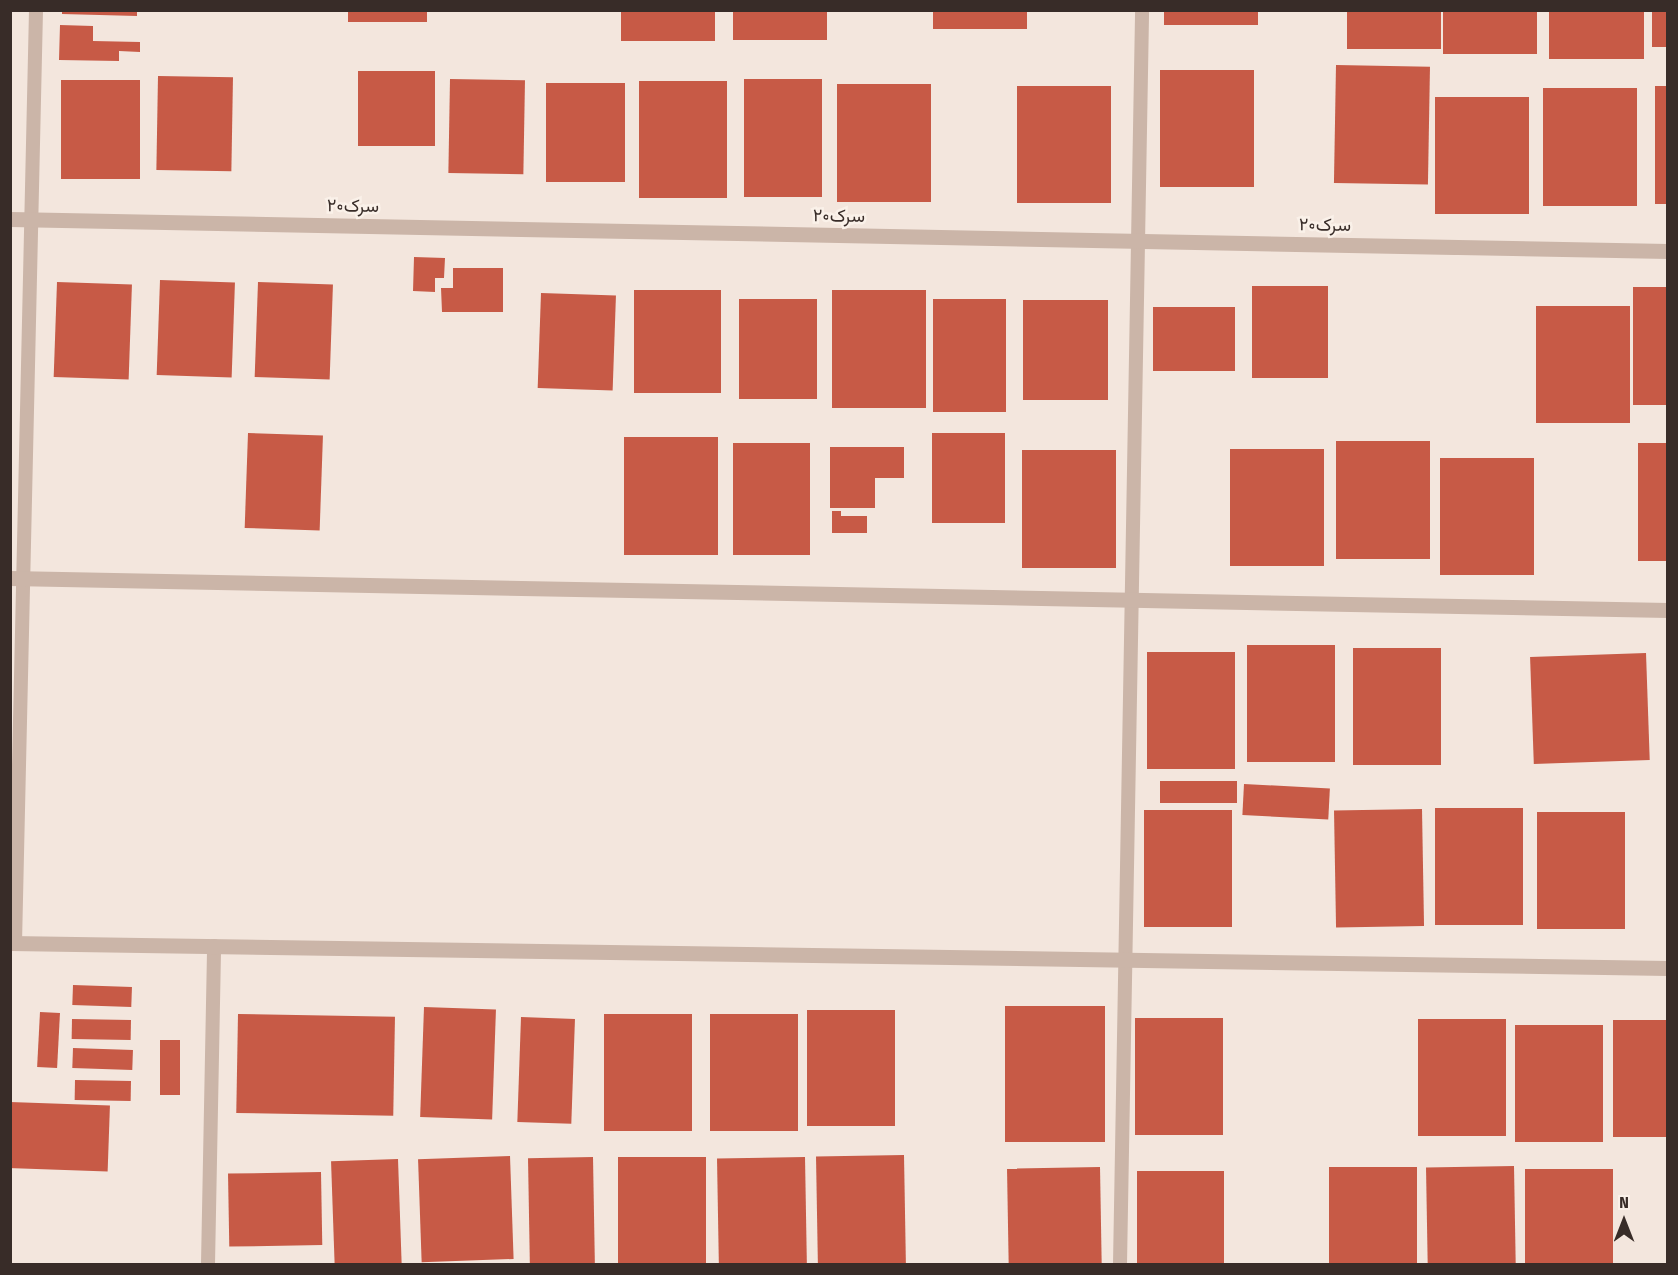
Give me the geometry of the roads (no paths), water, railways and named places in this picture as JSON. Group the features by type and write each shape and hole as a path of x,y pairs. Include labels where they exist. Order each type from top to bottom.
{"street":[{"name":"سرک۲۰","path":"10,219 1668,251"},
{"path":"17,579 1668,610"},
{"path":"13,943 1668,968"}],"lane":[{"path":"13,943 17,579 32,220 36,10"},
{"path":"1120,1264 1142,10"},
{"path":"208,1264 214,946"}]}
